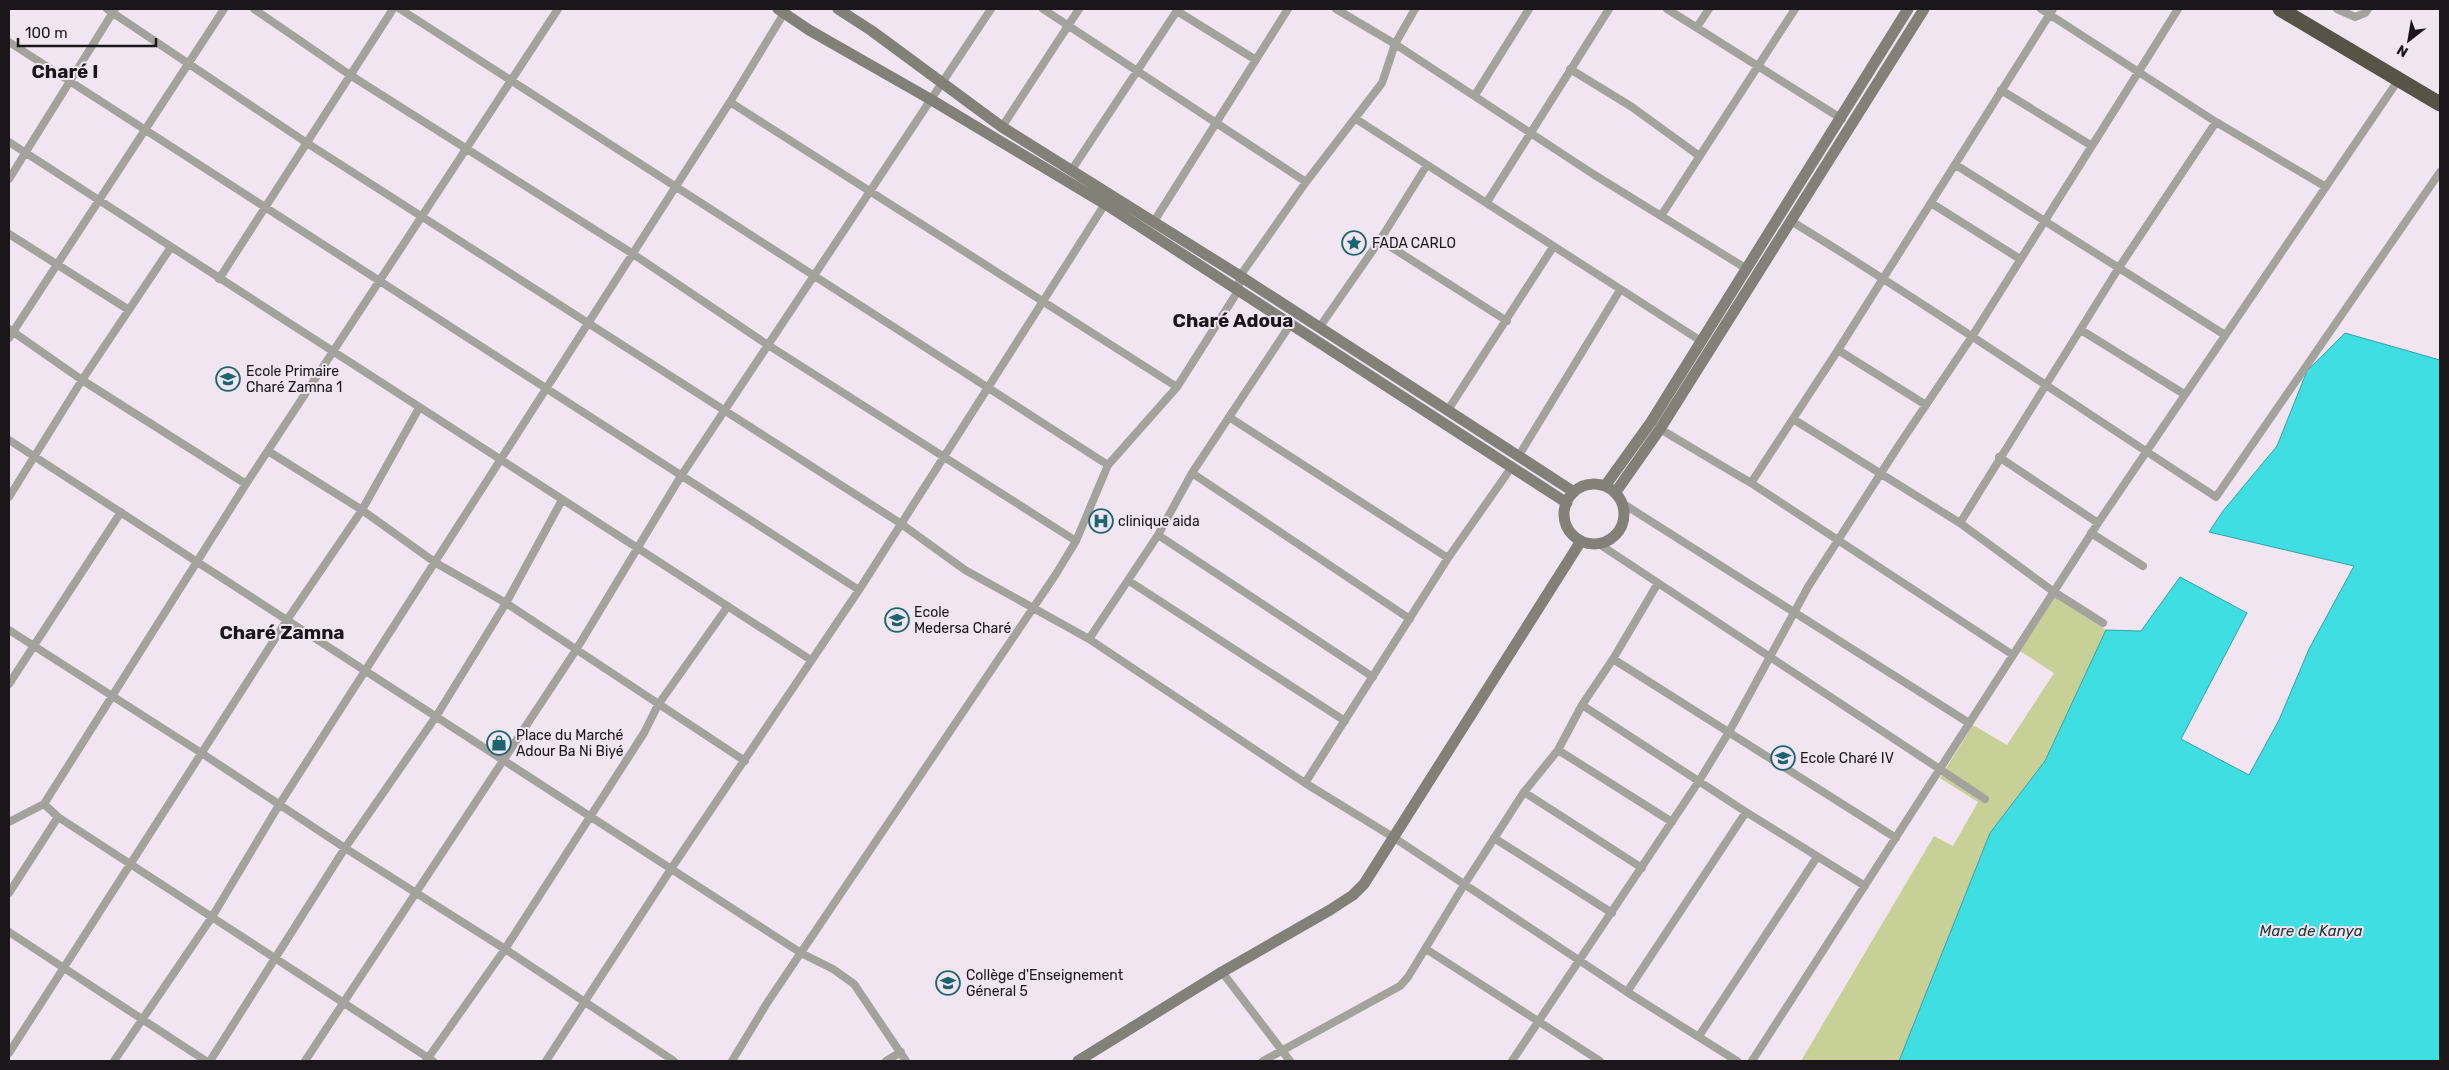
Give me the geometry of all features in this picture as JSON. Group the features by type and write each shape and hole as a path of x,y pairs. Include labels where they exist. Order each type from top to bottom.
{"highway":[{"path":"2280,9 2440,104"}],"street":[{"path":"224,9 143,129 100,200 10,333 246,484"},
{"path":"254,9 350,75 465,150 633,254 768,345 1076,541"},
{"path":"219,279 393,9"},
{"path":"400,9 987,386 1108,466"},
{"path":"9,822 44,804 246,484 558,9"},
{"path":"838,9 872,31 1002,127 1240,276 1574,492"},
{"path":"305,1061 502,758 576,650 680,476 725,412 868,190 943,83 991,9"},
{"path":"1043,9 1306,182"},
{"path":"1002,127 1079,9"},
{"path":"1153,223 1288,9"},
{"path":"1336,9 1395,44 1661,216 1747,269"},
{"path":"732,1061 767,1003 1076,541 1108,466 1178,387 1238,291 1240,276 1306,182 1382,83 1395,44 1415,9"},
{"path":"1475,95 1529,9"},
{"path":"1487,202 1608,9"},
{"path":"1667,9 1842,119"},
{"path":"1697,27 1709,9"},
{"path":"1661,216 1748,78 1760,66 1795,9"},
{"path":"1605,486 1650,422 1701,342 1842,119 1908,9"},
{"path":"1599,544 1615,536 1622,526 1624,514 1619,498 1660,429 1924,9"},
{"path":"2041,9 2052,11 2138,72 2216,122 2326,187"},
{"path":"1512,1061 1540,1022 1699,781 1771,658 1808,586 1973,335 2178,9"},
{"path":"2337,9 2354,17 2365,13 2368,9"},
{"path":"9,179 71,82 112,10 307,143 725,412 900,522 965,570 1090,639 1305,783 1392,837 1580,962 1737,1061"},
{"path":"114,1061 144,1020 212,916 279,805 367,671 730,102 783,10 809,30 930,99 1105,204 1511,468 1567,502"},
{"path":"1071,171 1178,10 1256,60"},
{"path":"1751,483 1884,278 2052,11"},
{"path":"9,42 264,209 380,280 680,476 859,590"},
{"path":"1570,69 1632,107 1698,156"},
{"path":"1752,1061 2091,533 2399,79"},
{"path":"2002,90 2092,146"},
{"path":"730,102 1042,303 1178,387"},
{"path":"1356,119 1701,342"},
{"path":"1960,523 1999,457 2118,269 2216,122"},
{"path":"9,142 811,660"},
{"path":"1319,328 1380,240 1427,165"},
{"path":"1956,165 2225,335"},
{"path":"1791,221 1973,335 2045,386 2216,497 2440,172"},
{"path":"1931,203 2020,259"},
{"path":"546,1061 671,869 859,590 900,522 944,457 987,386 1105,204"},
{"path":"9,234 129,310"},
{"path":"1380,240 1507,321"},
{"path":"9,497 82,380 171,247"},
{"path":"1448,410 1553,247"},
{"path":"1518,457 1620,290"},
{"path":"1090,639 1158,535 1192,473 1290,325"},
{"path":"2080,330 2184,394"},
{"path":"1838,350 1926,405"},
{"path":"9,1053 203,754 287,620 362,510 419,408"},
{"path":"1228,417 1448,558"},
{"path":"1793,419 1960,523 2054,592 2103,622"},
{"path":"1660,429 1751,483 1838,542 2012,654"},
{"path":"9,440 437,715 801,953 833,969 854,984 906,1061"},
{"path":"268,451 362,510 436,563 506,603 745,761"},
{"path":"1999,457 2098,523"},
{"path":"1305,783 1448,558 1511,468"},
{"path":"1192,473 1410,619"},
{"path":"1969,723 1794,612 1619,498 1605,486 1588,485 1574,492 1567,502 1565,522 1571,533 1581,541 1599,544 1984,799"},
{"path":"210,1061 276,960 345,848 437,715 506,603 562,500"},
{"path":"9,684 121,512"},
{"path":"2091,533 2143,566"},
{"path":"1158,535 1373,677"},
{"path":"1078,1061 1222,972 1353,895 1364,884 1581,541"},
{"path":"1129,582 1345,720"},
{"path":"1263,1061 1400,986 1408,977 1524,792 1558,750 1582,705 1613,659 1658,583"},
{"path":"44,804 58,817 212,916 429,1060 505,949 644,733 658,705 728,606"},
{"path":"9,630 203,754 345,848 505,949 674,1061"},
{"path":"1613,659 1896,838"},
{"path":"1582,705 1746,812 1866,886"},
{"path":"1558,750 1672,822"},
{"path":"1524,792 1642,868"},
{"path":"1627,992 1746,812"},
{"path":"9,893 58,817"},
{"path":"1494,838 1612,913"},
{"path":"1699,1036 1817,857"},
{"path":"9,932 206,1061"},
{"path":"1426,949 1600,1061"},
{"path":"1222,972 1290,1061"},
{"path":"886,1061 901,1052"}],"green space":[{"path":"2055,597 2106,630 2045,761 1990,833 1899,1061 1801,1061 1934,836 1953,846 1978,802 1940,778 1973,725 2007,745 2054,673 2020,651"}],"water":[{"name":"Mare de Kanya","path":"2345,333 2440,360 2440,1061 1899,1061 1990,833 2045,761 2106,630 2141,631 2180,577 2247,613 2181,739 2249,775 2279,720 2309,649 2354,566 2209,532 2223,511 2277,446 2307,371"}],"place":[{"name":"FADA CARLO","path":"1354,243"},
{"name":"Ecole Primaire Charé Zamna 1","path":"228,379"},
{"name":"clinique aida","path":"1101,521"},
{"name":"Ecole Medersa Charé","path":"897,620"},
{"name":"Place du Marché Adour Ba Ni Biyé","path":"499,743"},
{"name":"Ecole Charé IV","path":"1783,758"},
{"name":"Collège d'Enseignement Géneral 5","path":"948,983"}],"district":[{"name":"Charé I","path":"65,71"},
{"name":"Charé Adoua","path":"1233,320"},
{"name":"Charé Zamna","path":"282,632"}]}
